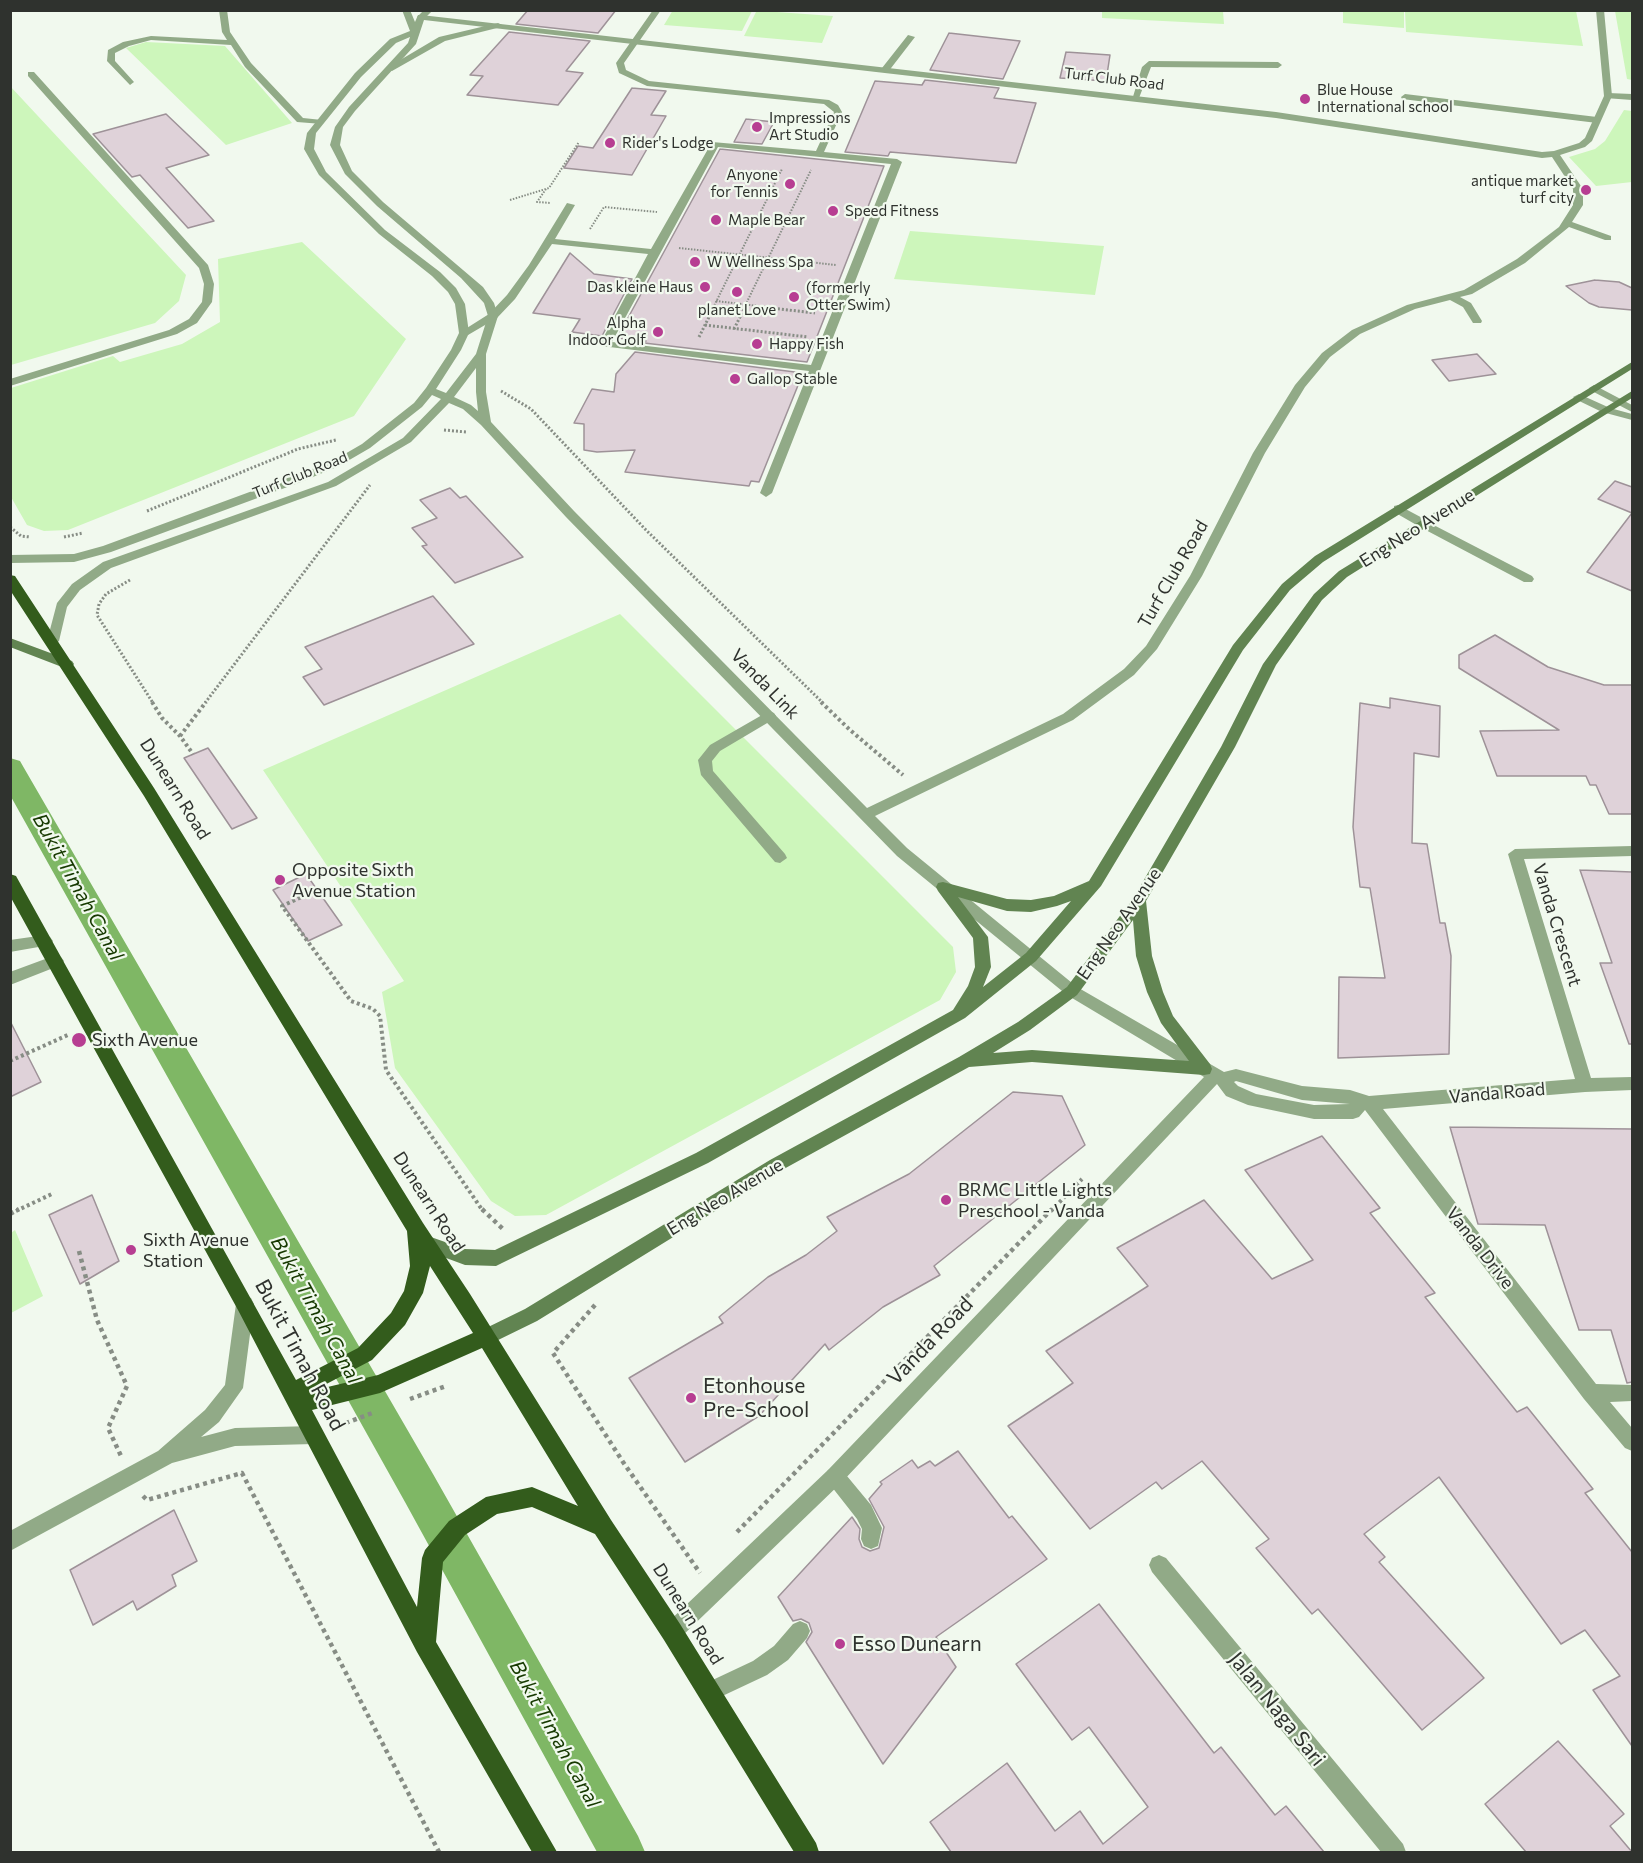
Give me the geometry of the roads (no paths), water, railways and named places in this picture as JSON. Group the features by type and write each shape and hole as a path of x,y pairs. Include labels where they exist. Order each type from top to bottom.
{"highway":[{"name":"Dunearn Road","path":"10,579 149,792 422,1236 603,1527 672,1632 807,1852"},
{"name":"Bukit Timah Road","path":"10,880 245,1304 425,1644 545,1852"},
{"path":"295,1398 364,1354 398,1319 413,1293 420,1266 422,1236"},
{"path":"295,1398 339,1395 380,1384 423,1367 486,1337"},
{"path":"425,1644 433,1558 457,1528 493,1504 532,1497 603,1527"}],"main road":[{"name":"Eng Neo Avenue","path":"422,1236 465,1257 496,1258 702,1158 959,1014 1031,957 1096,882 1238,648 1279,596 1319,559 1632,365"},
{"name":"Eng Neo Avenue","path":"486,1337 531,1315 776,1165 965,1062 1024,1026 1072,991 1139,901 1228,747 1270,664 1318,597 1343,574 1632,394"},
{"path":"10,642 67,664"},
{"path":"943,887 1007,905 1031,906 1057,902 1096,882"},
{"path":"943,887 980,937 983,967 975,987 959,1014"},
{"path":"1139,901 1144,956 1155,992 1167,1019 1214,1075"},
{"path":"965,1062 1032,1056 1214,1075"}],"street":[{"path":"223,10 226,32 248,64 300,120 319,122"},
{"path":"406,10 415,32 393,41 368,66 312,133 309,149 322,173 382,232 452,290 460,304 464,333 493,316 529,273 570,205"},
{"name":"Turf Club Road","path":"52,641 61,606 75,587 107,566 332,484 407,440 448,397 481,354 493,316 489,303 479,289 380,204 348,171 335,145 339,127 352,109 412,44 421,17 429,10"},
{"path":"657,10 620,63 622,71 647,83 812,99 836,107 838,112 819,154"},
{"name":"Turf Club Road","path":"421,17 1367,127 1512,152 1555,154 1582,145 1589,139 1608,96 1600,10"},
{"name":"Turf Club Road","path":"389,69 442,39 498,25"},
{"path":"885,70 911,37"},
{"path":"130,82 111,62 111,52 126,44 151,38 234,43"},
{"path":"1135,99 1149,64 1278,65"},
{"path":"368,66 389,69"},
{"path":"10,383 173,332 193,321 207,302 209,284 204,267 31,74"},
{"path":"1608,96 1632,97"},
{"path":"1405,97 1598,120"},
{"path":"766,493 897,162 715,144 605,344 815,369"},
{"name":"Turf Club Road","path":"866,814 1068,717 1129,672 1151,648 1196,576 1259,453 1300,385 1326,355 1356,332 1411,308 1468,292 1521,261 1563,229 1578,205 1578,189 1557,157"},
{"path":"1567,223 1608,238"},
{"path":"549,241 656,249"},
{"path":"1451,296 1467,305 1477,321"},
{"name":"Turf Club Road","path":"10,559 74,558 107,549 335,464 373,441 418,405 456,351 464,333"},
{"path":"481,354 481,392 485,423"},
{"path":"1594,388 1632,409"},
{"name":"Vanda Link","path":"430,390 467,407 485,423 570,514 903,852 1031,957"},
{"path":"1580,397 1606,410 1632,417"},
{"path":"1398,509 1528,579"},
{"path":"769,716 715,748 705,760 705,766 706,772 728,800 780,858"},
{"name":"Vanda Crescent","path":"1585,1085 1515,854 1632,851"},
{"path":"10,946 45,941"},
{"name":"Vanda Road","path":"1031,957 1072,991 1214,1075 1232,1091 1254,1100 1314,1112 1353,1112 1365,1103 1585,1085 1632,1084"},
{"path":"10,980 56,961"},
{"name":"Vanda Road","path":"672,1632 835,1476 1214,1075"},
{"name":"Vanda Drive","path":"1365,1103 1591,1393 1632,1442"},
{"path":"10,1542 165,1456 212,1416 234,1388 245,1304"},
{"path":"1591,1393 1632,1393"},
{"path":"165,1456 235,1437 314,1435"},
{"path":"835,1476 864,1512 872,1528 872,1539"},
{"name":"Jalan Naga Sari","path":"1159,1565 1395,1852"},
{"path":"709,1692 760,1668 781,1653 800,1631"}],"waterway":[{"name":"Bukit Timah Canal","path":"10,768 419,1488 622,1852"}],"place":[{"name":"Blue House International school","path":"1305,99"},
{"name":"Impressions Art Studio","path":"757,127"},
{"name":"Rider's Lodge","path":"610,143"},
{"name":"Anyone for Tennis","path":"790,184"},
{"name":"antique market turf city","path":"1586,190"},
{"name":"Speed Fitness","path":"833,211"},
{"name":"Maple Bear","path":"716,220"},
{"name":"W Wellness Spa","path":"695,262"},
{"name":"Das kleine Haus","path":"705,287"},
{"name":"planet Love","path":"737,292"},
{"name":"(formerly Otter Swim)","path":"794,297"},
{"name":"Alpha Indoor Golf","path":"658,332"},
{"name":"Happy Fish","path":"757,344"},
{"name":"Gallop Stable","path":"735,379"},
{"name":"Opposite Sixth Avenue Station","path":"280,880"},
{"name":"Sixth Avenue","path":"79,1040"},
{"name":"BRMC Little Lights Preschool - Vanda","path":"946,1200"},
{"name":"Sixth Avenue Station","path":"131,1250"},
{"name":"Etonhouse Pre-School","path":"691,1398"},
{"name":"Esso Dunearn","path":"840,1644"}]}
